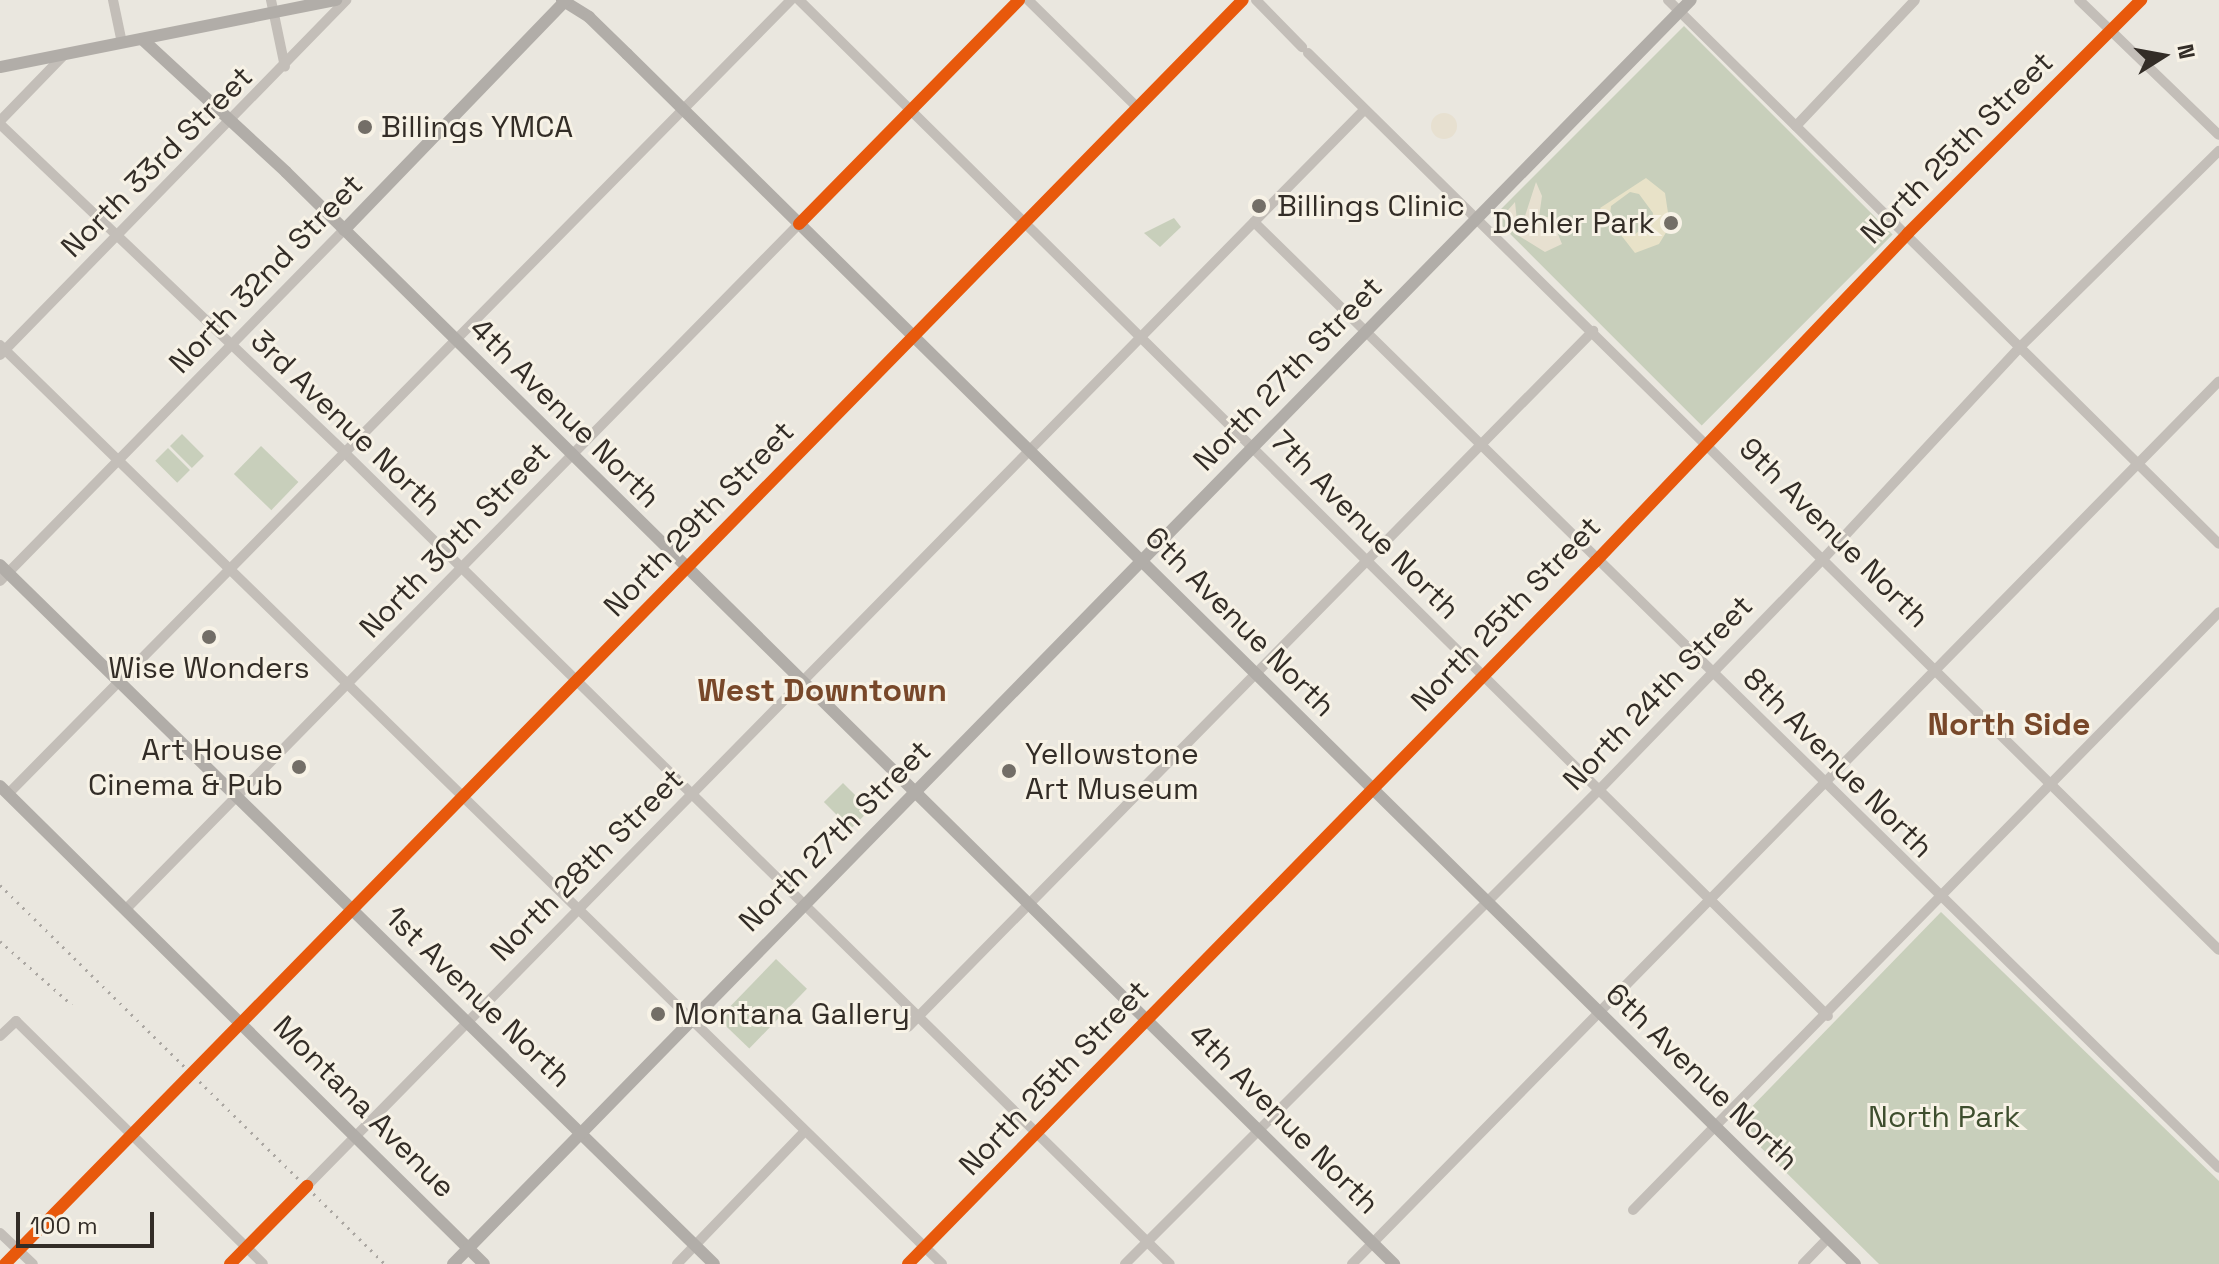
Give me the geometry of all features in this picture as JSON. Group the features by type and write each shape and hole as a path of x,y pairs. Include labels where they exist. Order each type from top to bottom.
{"main road":[{"path":"0,67 142,39 272,6 336,0"},
{"name":"6th Avenue North","path":"579,0 589,17"},
{"name":"North 27th Street","path":"453,1264 1691,0"},
{"name":"6th Avenue North","path":"564,1 589,17 1855,1264"},
{"name":"North 32nd Street","path":"344,230 564,1"},
{"name":"4th Avenue North","path":"142,39 344,230 1394,1264"},
{"name":"1st Avenue North","path":"3,573 120,682 714,1264"},
{"name":"Montana Avenue","path":"4,790 484,1264"}],"street":[{"path":"113,0 122,43"},
{"name":"North 33rd Street","path":"2,350 232,121 346,0"},
{"path":"4,790 120,682 791,0"},
{"name":"7th Avenue North","path":"799,0 1253,448 1371,559 1481,674 1712,898 1828,1016"},
{"name":"North 30th Street","path":"126,909 1019,0"},
{"path":"1028,0 1137,107"},
{"name":"North 29th Street","path":"5,1264 1243,0"},
{"name":"9th Avenue North","path":"1256,0 1364,110 1938,668 2219,950"},
{"path":"1668,0 1908,233 2019,348 2219,544"},
{"path":"1796,126 1915,0"},
{"path":"2079,0 2219,135"},
{"name":"North 25th Street","path":"908,1264 1372,791 1481,674 1596,561 1908,233 2141,0"},
{"path":"272,6 285,67"},
{"path":"0,122 65,54"},
{"name":"North 28th Street","path":"230,1264 577,906 802,682 1027,449 1364,110"},
{"name":"3rd Avenue North","path":"0,122 346,454 575,684 807,904 1170,1264"},
{"name":"North 24th Street","path":"1125,1264 1600,789 1711,670 1824,558 2019,348 2219,151"},
{"name":"8th Avenue North","path":"1254,222 1596,561 2219,1168"},
{"name":"North 32nd Street","path":"3,573 120,462 344,230"},
{"path":"908,1027 1256,677 1593,331"},
{"path":"2,350 232,569 577,906 690,1021 942,1264"},
{"path":"1352,1264 2219,381"},
{"path":"1633,1210 1828,1016 2052,781 2219,612"},
{"path":"0,1036 16,1021 263,1264"},
{"path":"677,1264 804,1132"},
{"path":"0,1233 33,1264"},
{"path":"1803,1264 1829,1237"}],"green space":[{"path":"1684,26 1893,235 1702,426 1493,217"},
{"path":"1174,218 1181,227 1160,247 1144,233"},
{"path":"182,434 204,456 192,468 170,446"},
{"path":"261,446 298,482 271,510 234,474"},
{"path":"168,448 190,470 177,483 155,461"},
{"path":"843,783 870,810 851,829 824,802"},
{"name":"North Park","path":"1941,912 2219,1181 2219,1264 1879,1264 1736,1123"},
{"path":"776,959 807,989 749,1049 718,1019"}],"sand":[{"path":"1646,178 1665,193 1670,226 1659,244 1635,253 1600,208","holes":["1630,192 1639,194 1653,213 1652,221 1634,235 1624,234 1610,215 1611,206"]}],"shaded area":[{"path":"1444,113 1453,117 1457,126 1453,135 1444,139 1435,135 1431,126 1435,117"},
{"path":"1536,182 1542,196 1539,217 1551,217 1562,244 1545,252 1519,236 1502,217 1515,202 1518,230 1529,231 1525,216"}],"railway":[{"path":"0,885 385,1264"},
{"path":"0,941 72,1005"}],"cycle path":[{"path":"799,224 1019,0"},
{"path":"5,1264 1243,0"},
{"path":"908,1264 1596,561 1908,233 2141,0"},
{"path":"230,1264 307,1186"}],"place":[{"name":"Billings YMCA","path":"365,127"},
{"name":"Billings Clinic","path":"1259,206"},
{"name":"Dehler Park","path":"1671,223"},
{"name":"Wise Wonders","path":"209,637"},
{"name":"Art House Cinema & Pub","path":"299,767"},
{"name":"Yellowstone Art Museum","path":"1009,771"},
{"name":"Montana Gallery","path":"658,1014"}],"district":[{"name":"West Downtown","path":"822,690"},
{"name":"North Side","path":"2009,724"}]}
